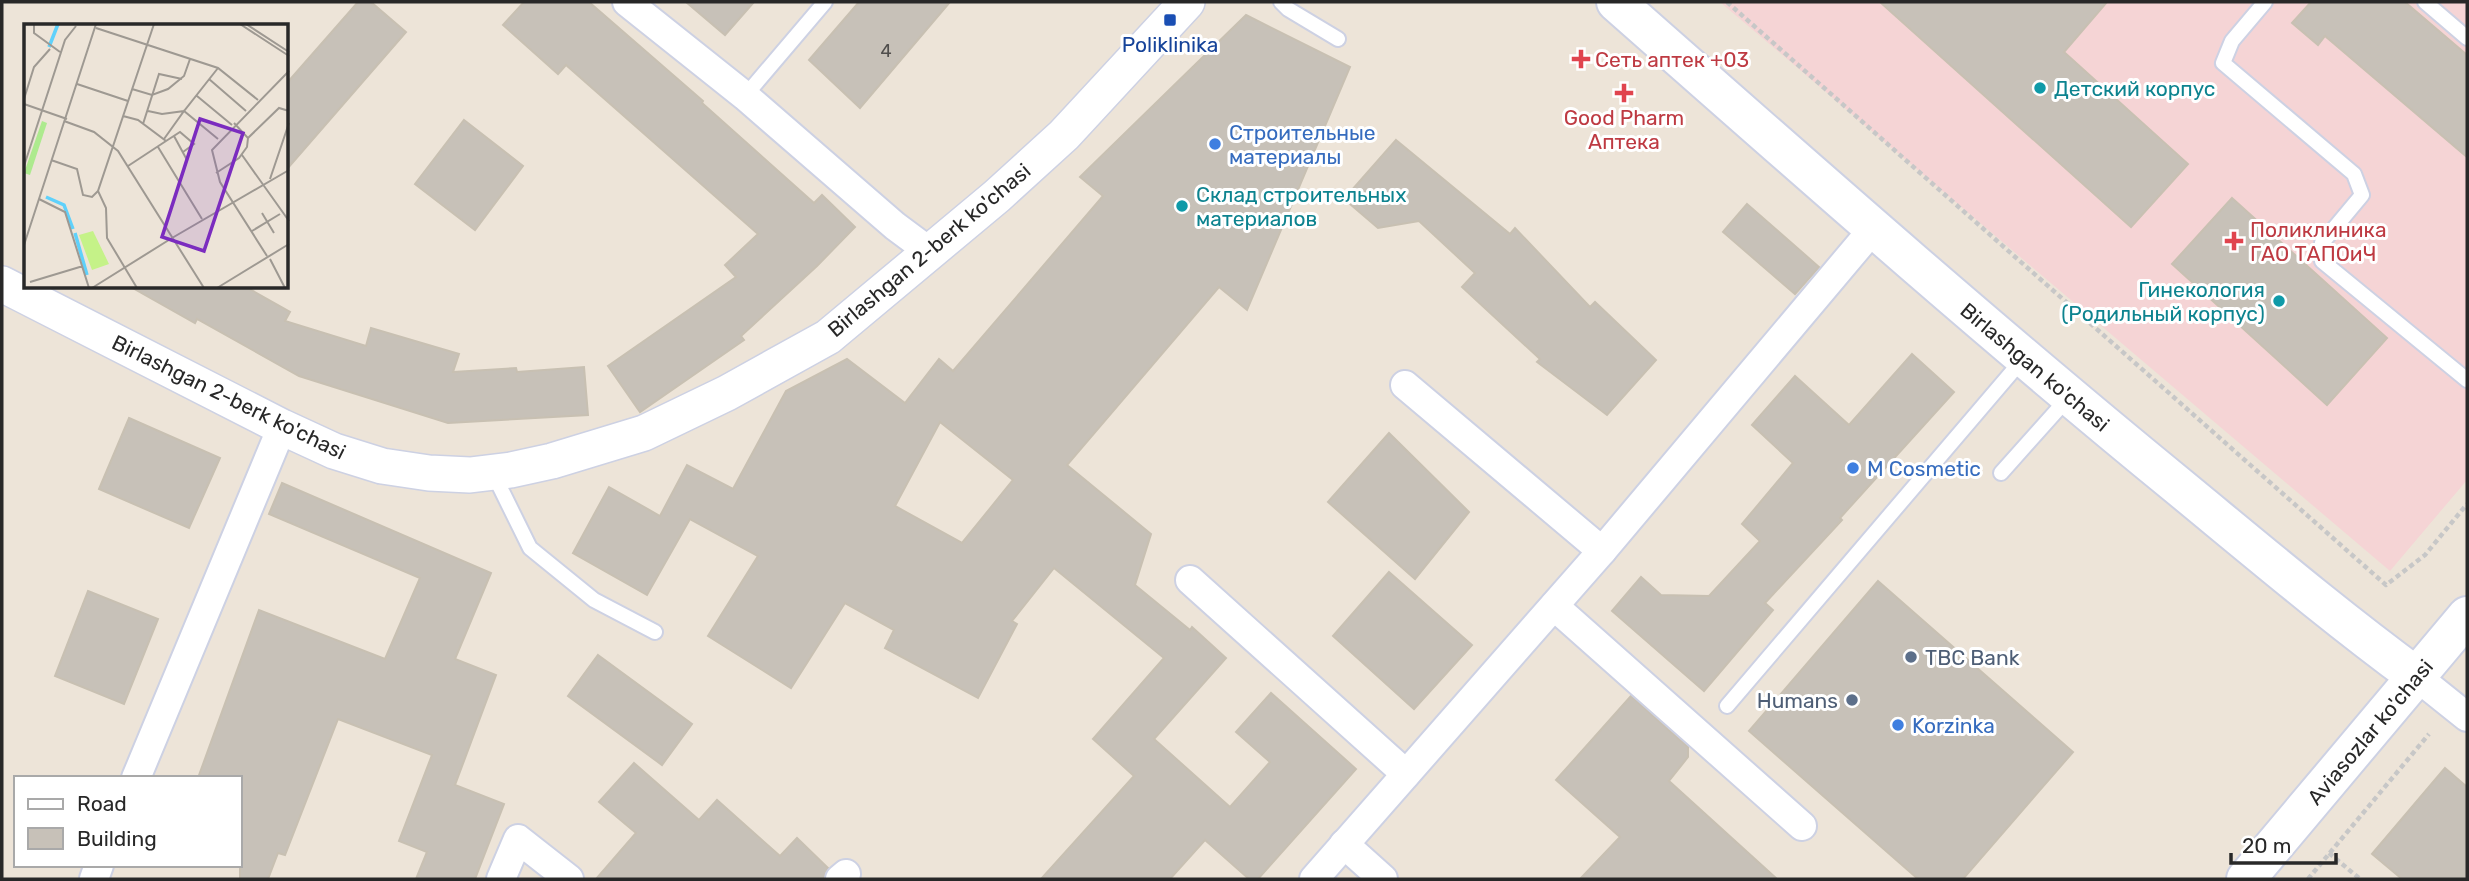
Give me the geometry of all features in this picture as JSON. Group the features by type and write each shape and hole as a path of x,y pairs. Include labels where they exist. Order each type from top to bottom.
{"main road":[{"name":"Birlashgan ko'chasi","path":"1616,2 2068,397 2358,634 2417,677"},
{"name":"Aviasozlar ko'chasi","path":"2246,879 2467,617"}],"street":[{"path":"627,2 745,96 895,226 930,252"},
{"name":"Birlashgan 2-berk ko'chasi","path":"2,284 334,451 382,466 429,473 470,475 552,461 644,433 727,393 828,337 998,196 1064,135 1187,2"},
{"path":"1314,879 1602,551 1873,229"},
{"path":"1405,385 1602,551"},
{"path":"137,776 282,427"},
{"path":"1190,580 1406,774"},
{"path":"1554,606 1802,826"},
{"name":"Birlashgan ko'chasi","path":"2417,677 2467,717"},
{"path":"501,879 518,839 569,879"},
{"path":"1344,844 1383,879"}],"lane":[{"path":"745,96 825,2"},
{"path":"1281,2 1288,9 1338,38"},
{"path":"2265,2 2232,41 2223,63 2354,174 2362,195 2322,243 2322,261 2467,380"},
{"path":"2426,2 2467,38"},
{"path":"1727,706 2024,358"},
{"path":"2001,473 2068,397"},
{"path":"492,472 530,548 594,600 655,632"}],"path":[{"path":"1727,2 2386,585 2425,555 2467,504"},
{"path":"2308,879 2429,734"},
{"path":"2329,853 2360,879"}],"shaded area":[{"name":"Поликлиника ГАО ТАПОиЧ","path":"1720,2 2467,2 2467,480 2390,571"}],"building":[{"path":"358,2 371,2 406,32 289,167 289,81"},
{"path":"524,2 589,2 703,101 702,103 814,203 822,195 855,227 741,336 744,340 640,412 608,366 736,277 725,265 758,234 566,65 558,74 503,25"},
{"path":"686,2 754,2 725,35"},
{"path":"859,2 950,2 860,108 809,60"},
{"name":"Детский корпус","path":"1880,2 2107,2 2064,52 2188,164 2131,227"},
{"path":"2311,2 2405,2 2467,55 2467,157 2325,36 2318,45 2292,23"},
{"path":"1246,15 1350,67 1247,310 1219,287 1067,465 1151,534 1135,585 1190,630 1192,627 1226,658 1154,739 1230,807 1270,762 1236,732 1271,693 1356,769 1258,879 1249,879 1205,840 1170,879 1041,879 1134,776 1093,739 1164,658 1054,568 1012,621 1017,624 978,698 885,648 894,630 845,603 791,688 708,636 758,556 690,519 647,595 573,553 609,487 660,516 687,465 733,489 786,391 847,359 905,403 939,359 953,371 1103,196 1080,177","holes":["940,422 1013,480 962,543 895,506"]},
{"path":"464,120 523,166 475,230 415,184"},
{"path":"1396,140 1510,234 1515,228 1590,307 1595,302 1656,360 1607,415 1537,362 1540,359 1462,287 1475,273 1419,221 1378,228 1344,199"},
{"name":"Гинекология (Родильный корпус)","path":"2232,198 2387,338 2327,405 2172,264"},
{"path":"1747,204 1819,267 1795,294 1723,232"},
{"path":"135,289 250,289 290,312 285,321 366,346 371,328 459,354 453,372 516,368 517,372 584,367 588,415 448,423 299,376 197,319 195,323"},
{"path":"1912,354 1954,392 1765,603 1773,610 1704,691 1612,611 1641,577 1661,595 1709,596 1760,541 1742,524 1793,463 1752,425 1795,376 1849,425"},
{"path":"129,418 220,458 189,528 99,489"},
{"path":"1389,433 1469,512 1415,579 1328,502"},
{"path":"282,483 491,573 455,659 496,675 455,785 504,804 475,879 416,879 427,852 399,841 432,755 338,719 285,855 278,853 268,879 240,879 242,776 199,776 259,610 385,659 420,578 269,514"},
{"path":"1389,572 1472,645 1414,709 1333,636"},
{"name":"Korzinka","path":"1878,581 2073,752 1963,879 1918,879 1749,731"},
{"path":"88,591 158,619 124,704 55,676"},
{"path":"598,655 692,724 662,765 568,696"},
{"path":"1631,696 1688,747 1688,757 1669,781 1777,879 1580,879 1620,837 1556,780"},
{"path":"634,763 699,820 717,800 780,856 797,838 828,868 824,879 596,879 636,833 599,802"},
{"path":"2445,768 2467,787 2467,879 2402,879 2372,854"}],"place":[{"name":"Poliklinika","path":"1170,20"},
{"name":"Сеть аптек +03","path":"1581,59"},
{"name":"Детский корпус","path":"2040,88"},
{"name":"Good Pharm Аптека","path":"1624,93"},
{"name":"Строительные материалы","path":"1215,144"},
{"name":"Склад строительных материалов","path":"1182,206"},
{"name":"Поликлиника ГАО ТАПОиЧ","path":"2234,241"},
{"name":"Гинекология (Родильный корпус)","path":"2279,301"},
{"name":"M Cosmetic","path":"1853,468"},
{"name":"TBC Bank","path":"1911,657"},
{"name":"Humans","path":"1852,700"},
{"name":"Korzinka","path":"1898,725"}]}
